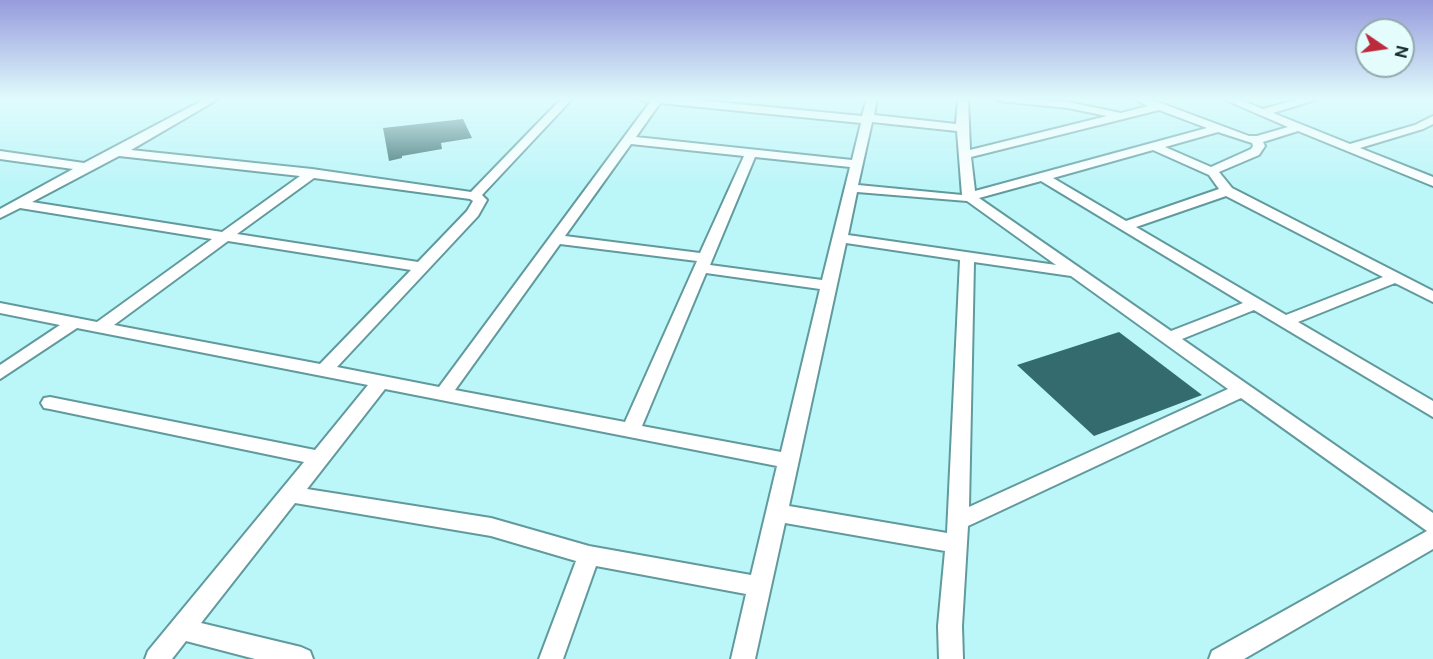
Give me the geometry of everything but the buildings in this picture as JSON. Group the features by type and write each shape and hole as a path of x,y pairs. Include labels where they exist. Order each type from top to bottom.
{"street":[{"path":"0,214 160,129"},
{"path":"474,196 539,129"},
{"path":"443,394 635,129"},
{"path":"743,659 865,129"},
{"path":"962,129 969,197 1433,524"},
{"path":"965,155 1067,129"},
{"path":"851,188 948,200 969,197 1216,129 1257,140 1295,129"},
{"path":"1300,129 1433,182"},
{"path":"1349,148 1414,129"},
{"path":"627,140 856,164"},
{"path":"1214,172 1217,167 1255,152 1259,146 1257,140"},
{"path":"1154,146 1214,172 1227,191 1433,297"},
{"path":"118,152 312,173 474,196 480,200 479,205 324,371"},
{"path":"631,430 751,153"},
{"path":"0,155 86,167"},
{"path":"100,327 312,173"},
{"path":"1043,177 1127,225 1433,410"},
{"path":"1127,225 1227,191"},
{"path":"18,204 422,267"},
{"path":"840,238 1075,272"},
{"path":"555,239 829,286"},
{"path":"951,659 950,626 957,544 967,258"},
{"path":"1285,321 1395,278"},
{"path":"1169,338 1256,304"},
{"path":"0,308 789,461"},
{"path":"0,373 75,322"},
{"path":"157,659 381,382"},
{"path":"958,521 1242,390"},
{"path":"50,403 320,458"},
{"path":"290,494 491,527 589,555 760,587"},
{"path":"777,513 957,544"},
{"path":"1236,656 1433,538"},
{"path":"551,659 589,555"},
{"path":"181,628 301,659"}]}
